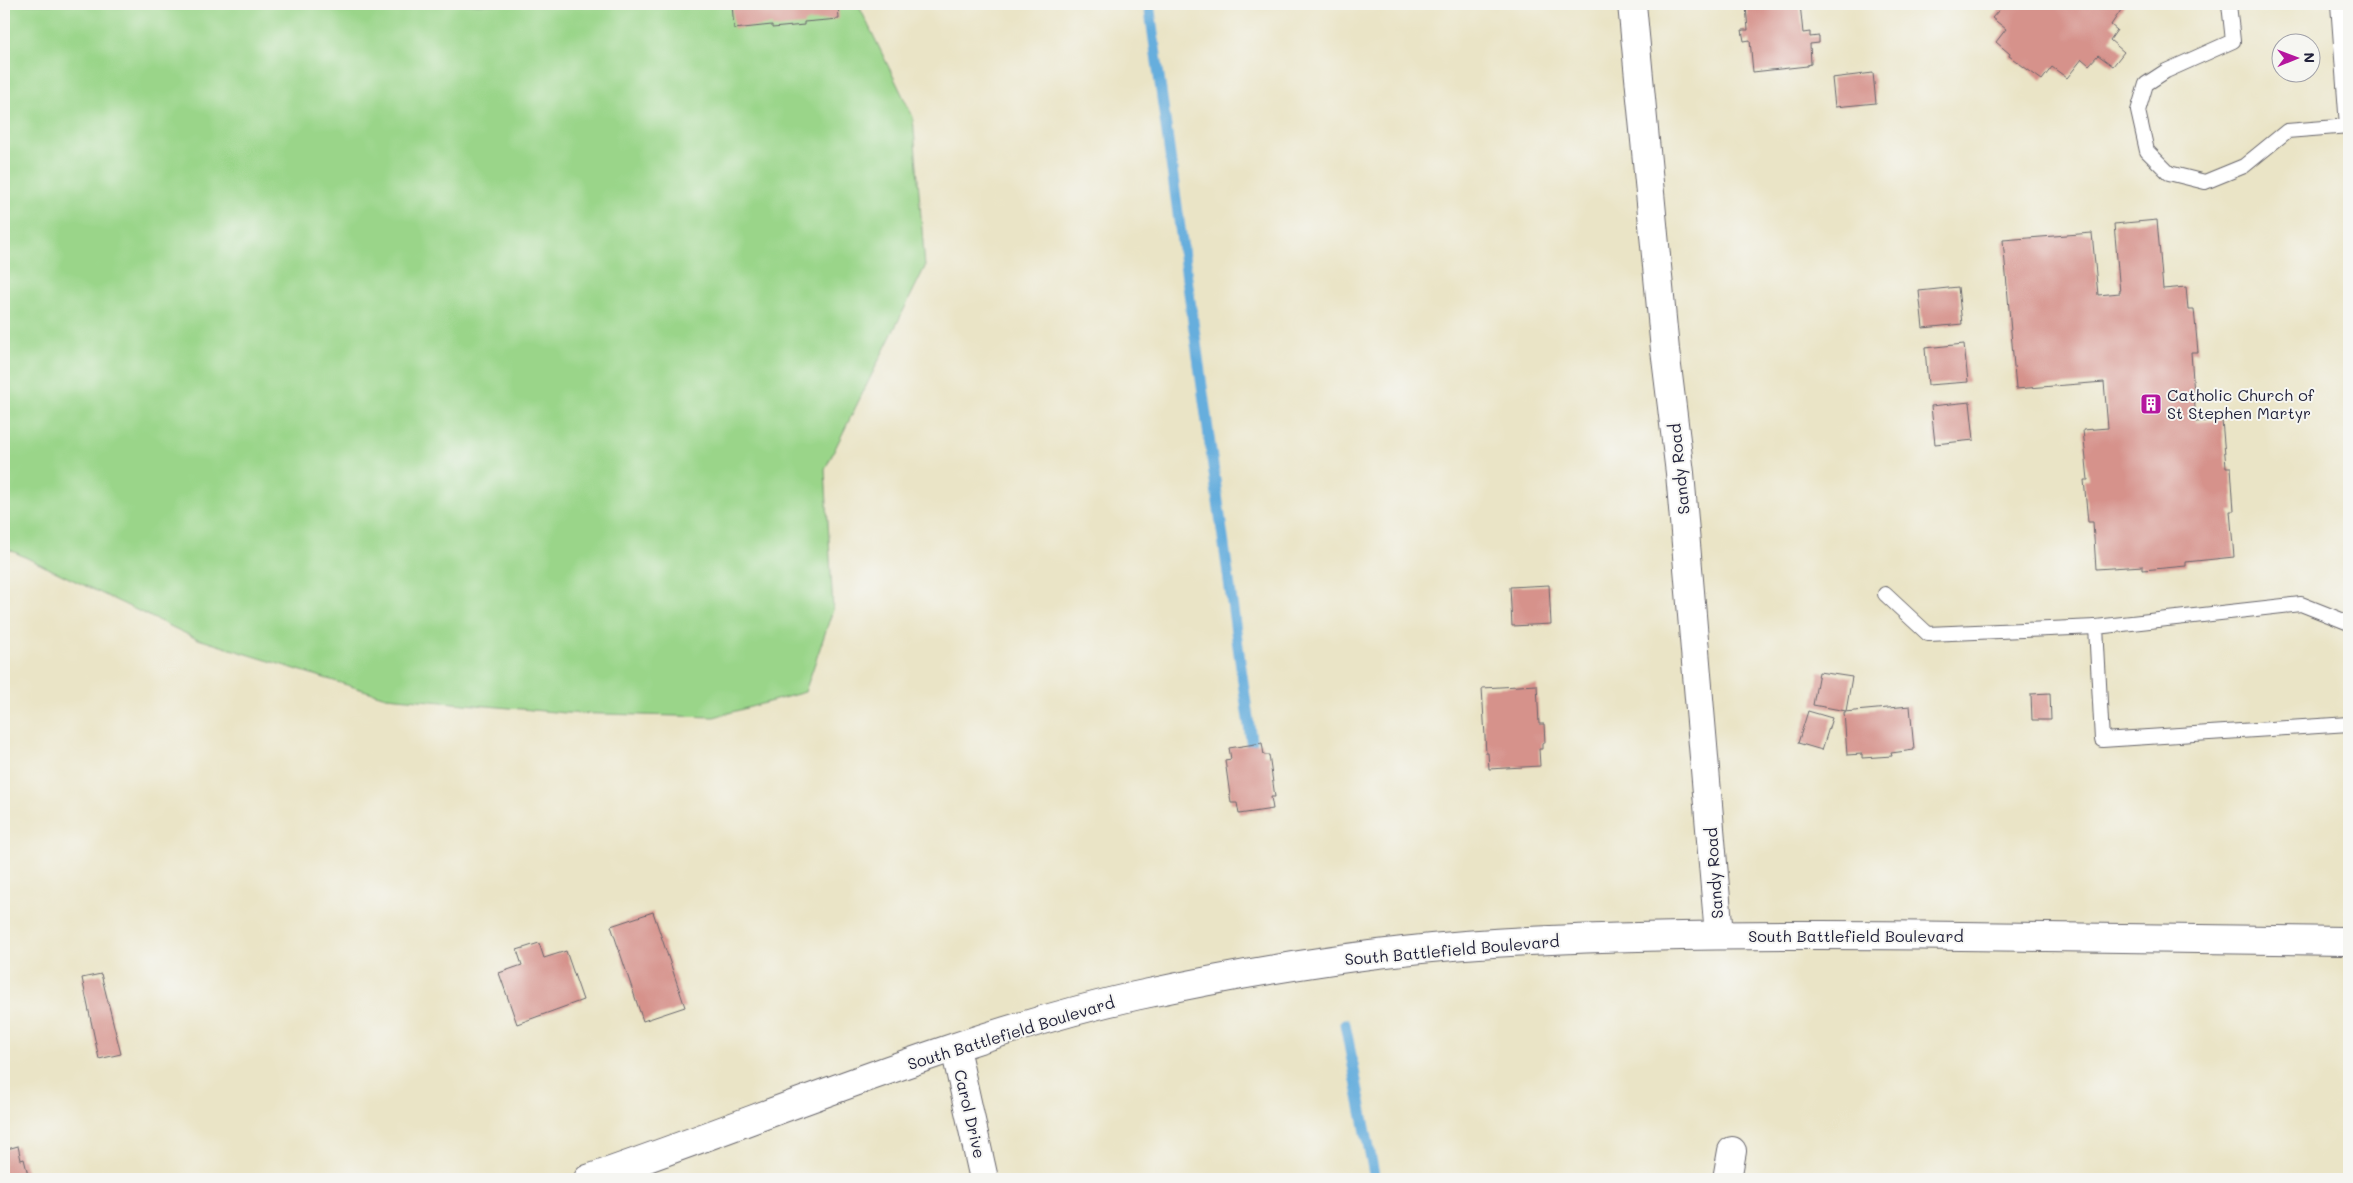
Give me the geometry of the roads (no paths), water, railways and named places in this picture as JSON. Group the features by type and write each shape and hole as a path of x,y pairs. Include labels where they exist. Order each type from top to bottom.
{"main road":[{"name":"Sandy Road","path":"1632,4 1665,350 1680,473 1719,935"},
{"name":"South Battlefield Boulevard","path":"588,1179 885,1071 1001,1032 1132,997 1319,962 1525,941 1719,935 2349,941"},
{"name":"Carol Drive","path":"955,1048 984,1179"},
{"path":"1727,1179 1732,1152"}],"lane":[{"path":"2229,4 2233,41 2166,71 2146,84 2138,111 2148,151 2169,173 2205,182 2244,166 2287,131 2348,126 2338,4"},
{"path":"1885,594 1928,634 2096,627 2301,604 2349,623"},
{"path":"2096,627 2102,740 2349,724"}],"waterway":[{"path":"1149,4 1252,747"},
{"path":"1345,1024 1375,1179"}],"place":[{"name":"Catholic Church of St Stephen Martyr","path":"2151,404"}]}
